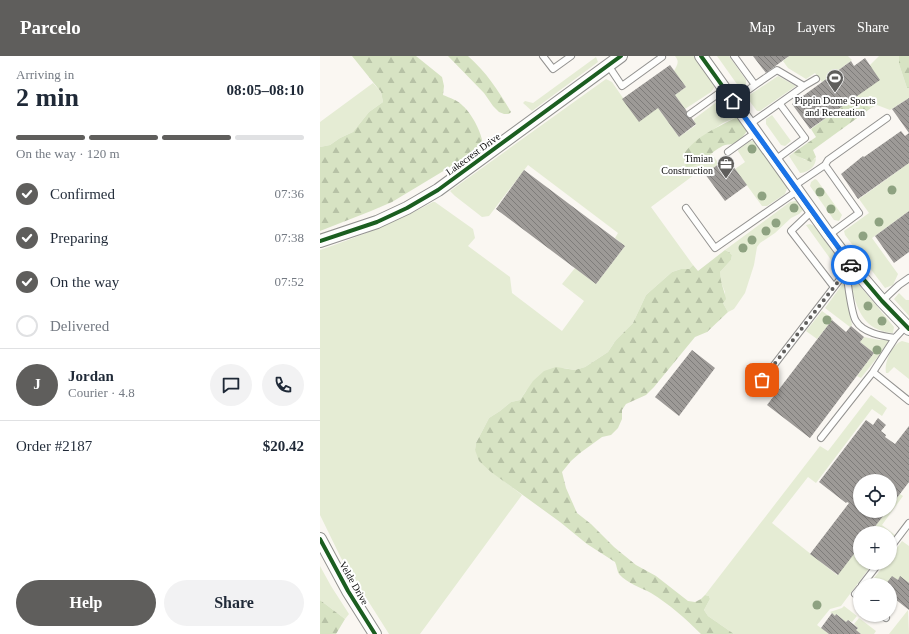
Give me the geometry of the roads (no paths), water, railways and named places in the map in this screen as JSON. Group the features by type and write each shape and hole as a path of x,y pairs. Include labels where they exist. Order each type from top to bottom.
{"street":[{"path":"701,56 829,235 849,268 908,328"},
{"name":"Lakecrest Drive","path":"320,241 377,222 407,208 438,190 612,60"},
{"name":"Velde Drive","path":"320,539 348,591 375,634"}],"lane":[{"path":"543,56 553,69 571,56"},
{"path":"612,60 622,86 662,57 661,56"},
{"path":"734,56 755,85"},
{"path":"733,101 777,70 804,86"},
{"path":"728,152 780,104 816,79"},
{"path":"690,114 725,89"},
{"path":"775,160 805,138 780,104"},
{"path":"686,208 715,248 796,189 825,165 828,160 888,118"},
{"path":"825,165 859,213 829,235"},
{"path":"812,211 791,231 834,287"},
{"path":"754,391 849,268"},
{"path":"849,268 855,321 866,330 895,338"},
{"path":"882,301 909,278"},
{"path":"821,438 873,372 895,338 908,328"},
{"path":"873,372 909,401"},
{"path":"897,539 909,523"},
{"path":"867,578 874,570"}],"place":[{"name":"Pippin Dome Sports and Recreation","path":"835,93"},
{"name":"Timian Construction","path":"726,179"}]}
